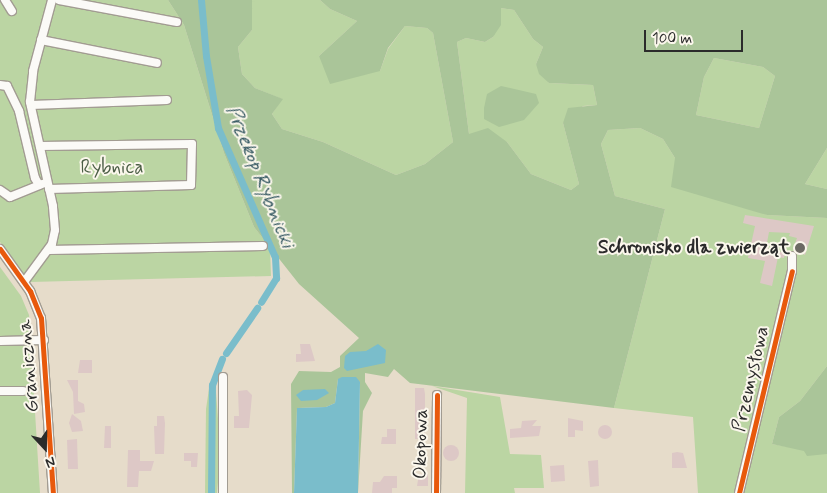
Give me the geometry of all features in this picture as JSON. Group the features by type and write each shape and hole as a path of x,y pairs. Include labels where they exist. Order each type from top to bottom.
{"street":[{"path":"5,0 12,11"},
{"path":"24,282 48,250 55,230 31,105 33,71 52,0"},
{"path":"59,0 177,22"},
{"path":"41,40 157,64"},
{"path":"0,85 7,86 19,111 35,178 39,185"},
{"path":"31,105 167,100"},
{"path":"0,190 10,197 39,185 190,185 192,144 40,146"},
{"path":"48,250 263,246"},
{"name":"Graniczna","path":"0,248 24,282 40,311 44,340 53,493"},
{"name":"Przemysłowa","path":"739,493 792,271 792,256"},
{"path":"0,341 44,340"},
{"path":"223,378 223,493"},
{"path":"0,391 23,391"},
{"name":"Okopowa","path":"436,493 437,395"}],"green space":[{"name":"Rybnica","path":"0,0 168,0 184,25 224,153 254,227 270,247 271,276 30,282 0,242"},
{"path":"168,0 252,0 252,30 238,47 242,74 255,88 283,99 272,114 282,129 323,142 396,175 425,164 453,142 433,33 427,28 405,26 388,48 380,71 330,84 319,56 357,21 330,9 320,0 827,0 827,148 805,184 827,189 827,218 767,215 671,187 675,158 663,139 640,128 608,130 601,144 615,196 665,209 614,408 410,383 394,369 388,377 365,373 365,382 372,393 363,411 358,493 360,382 338,379 335,403 326,407 297,408 294,493 292,493 291,384 299,371 331,372 340,367 340,356 359,338 299,284 254,227 224,153 184,25","holes":["501,8 514,10 533,39 543,47 536,64 539,74 549,83 593,85 597,105 568,108 563,123 579,184 571,190 531,174 507,142 488,128 469,134 457,42 466,38 485,42 493,37 501,25","714,58 763,67 775,76 759,128 696,115 704,77"]},
{"path":"252,0 320,0 330,9 357,21 319,56 380,71 388,49 405,26 427,28 433,33 453,142 425,164 396,175 323,142 282,129 272,114 282,99 255,88 242,74 238,47 252,30"},
{"path":"501,8 514,10 533,39 543,47 536,64 549,83 593,85 597,105 583,106 563,123 579,184 571,190 531,174 507,142 469,134 457,42 466,38 485,42 493,37"},
{"path":"714,58 763,67 775,76 759,128 696,115 704,77"},
{"path":"501,86 536,94 539,103 524,120 499,127 484,119 484,108 487,94"},
{"path":"640,128 663,139 675,158 767,215 827,218 827,366 800,401 779,417 772,444 827,454 827,493 743,493 754,440 748,439 734,493 698,493 693,417 614,408 665,209 615,196 601,144 608,130"},
{"path":"827,148 827,189 805,184"},
{"path":"0,267 21,296 29,315 40,493 0,493"},
{"path":"827,366 827,454 807,456 804,451 772,444 779,417 800,401"},
{"path":"215,380 220,444 218,482 217,493 205,493 206,409 210,382"},
{"path":"432,386 500,397 510,454 541,455 544,488 514,488 515,493 465,493 467,398"}],"water":[{"path":"378,344 386,350 385,363 347,371 344,368 345,356 350,352 366,351"},
{"path":"342,377 356,377 360,382 358,493 294,493 297,408 326,407 335,403 338,379"},
{"path":"325,389 329,393 317,400 301,401 296,395 303,390"}],"building":[{"path":"745,215 814,226 805,255 793,249 797,238 789,236 790,233 769,232 766,248 785,253 784,258 778,257 772,286 760,283 765,261 748,258 755,226 743,223"},
{"path":"300,344 310,344 315,361 296,362 296,354 301,354"},
{"path":"80,360 92,360 92,373 78,373"},
{"path":"67,380 78,380 78,401 84,404 85,412 74,414 73,392"},
{"path":"415,388 424,388 425,439 415,439"},
{"path":"247,390 252,395 249,428 234,428 234,416 239,416 238,391"},
{"path":"72,414 81,421 83,431 72,432 69,423"},
{"path":"157,416 164,416 164,454 155,454 154,426 157,426"},
{"path":"568,418 583,421 583,431 575,430 575,437 568,437"},
{"path":"537,420 532,426 541,426 539,436 510,438 510,429 521,428 522,421"},
{"path":"605,425 610,427 612,432 610,437 605,439 600,437 598,432 600,427"},
{"path":"105,426 111,426 111,448 104,448"},
{"path":"387,429 396,429 396,444 381,444 382,437 387,437"},
{"path":"77,439 78,469 68,469 67,440"},
{"path":"451,445 457,447 459,453 457,459 451,461 445,459 443,453 445,447"},
{"path":"128,450 140,450 140,461 154,461 151,471 139,471 138,487 127,487"},
{"path":"184,453 198,453 197,467 191,467 191,461 184,461"},
{"path":"672,453 683,453 687,468 672,468"},
{"path":"598,460 599,486 590,487 588,461"},
{"path":"564,465 565,481 551,482 550,466"},
{"path":"419,474 428,474 428,486 417,486"},
{"path":"384,476 397,476 397,488 392,488 392,493 372,493 373,482 380,482"}],"waterway":[{"name":"Przekop Rybnicki","path":"201,0 206,56 218,128 275,257 276,278 261,302"},
{"name":"Przekop Rybnicki","path":"226,353 257,308"},
{"name":"Przekop Rybnicki","path":"211,493 212,385 222,359"}],"cycle path":[{"path":"0,249 30,291 41,318 53,493"},
{"path":"739,493 792,271"},
{"path":"436,493 437,395"}],"place":[{"name":"Schronisko dla zwierząt","path":"800,248"}]}
